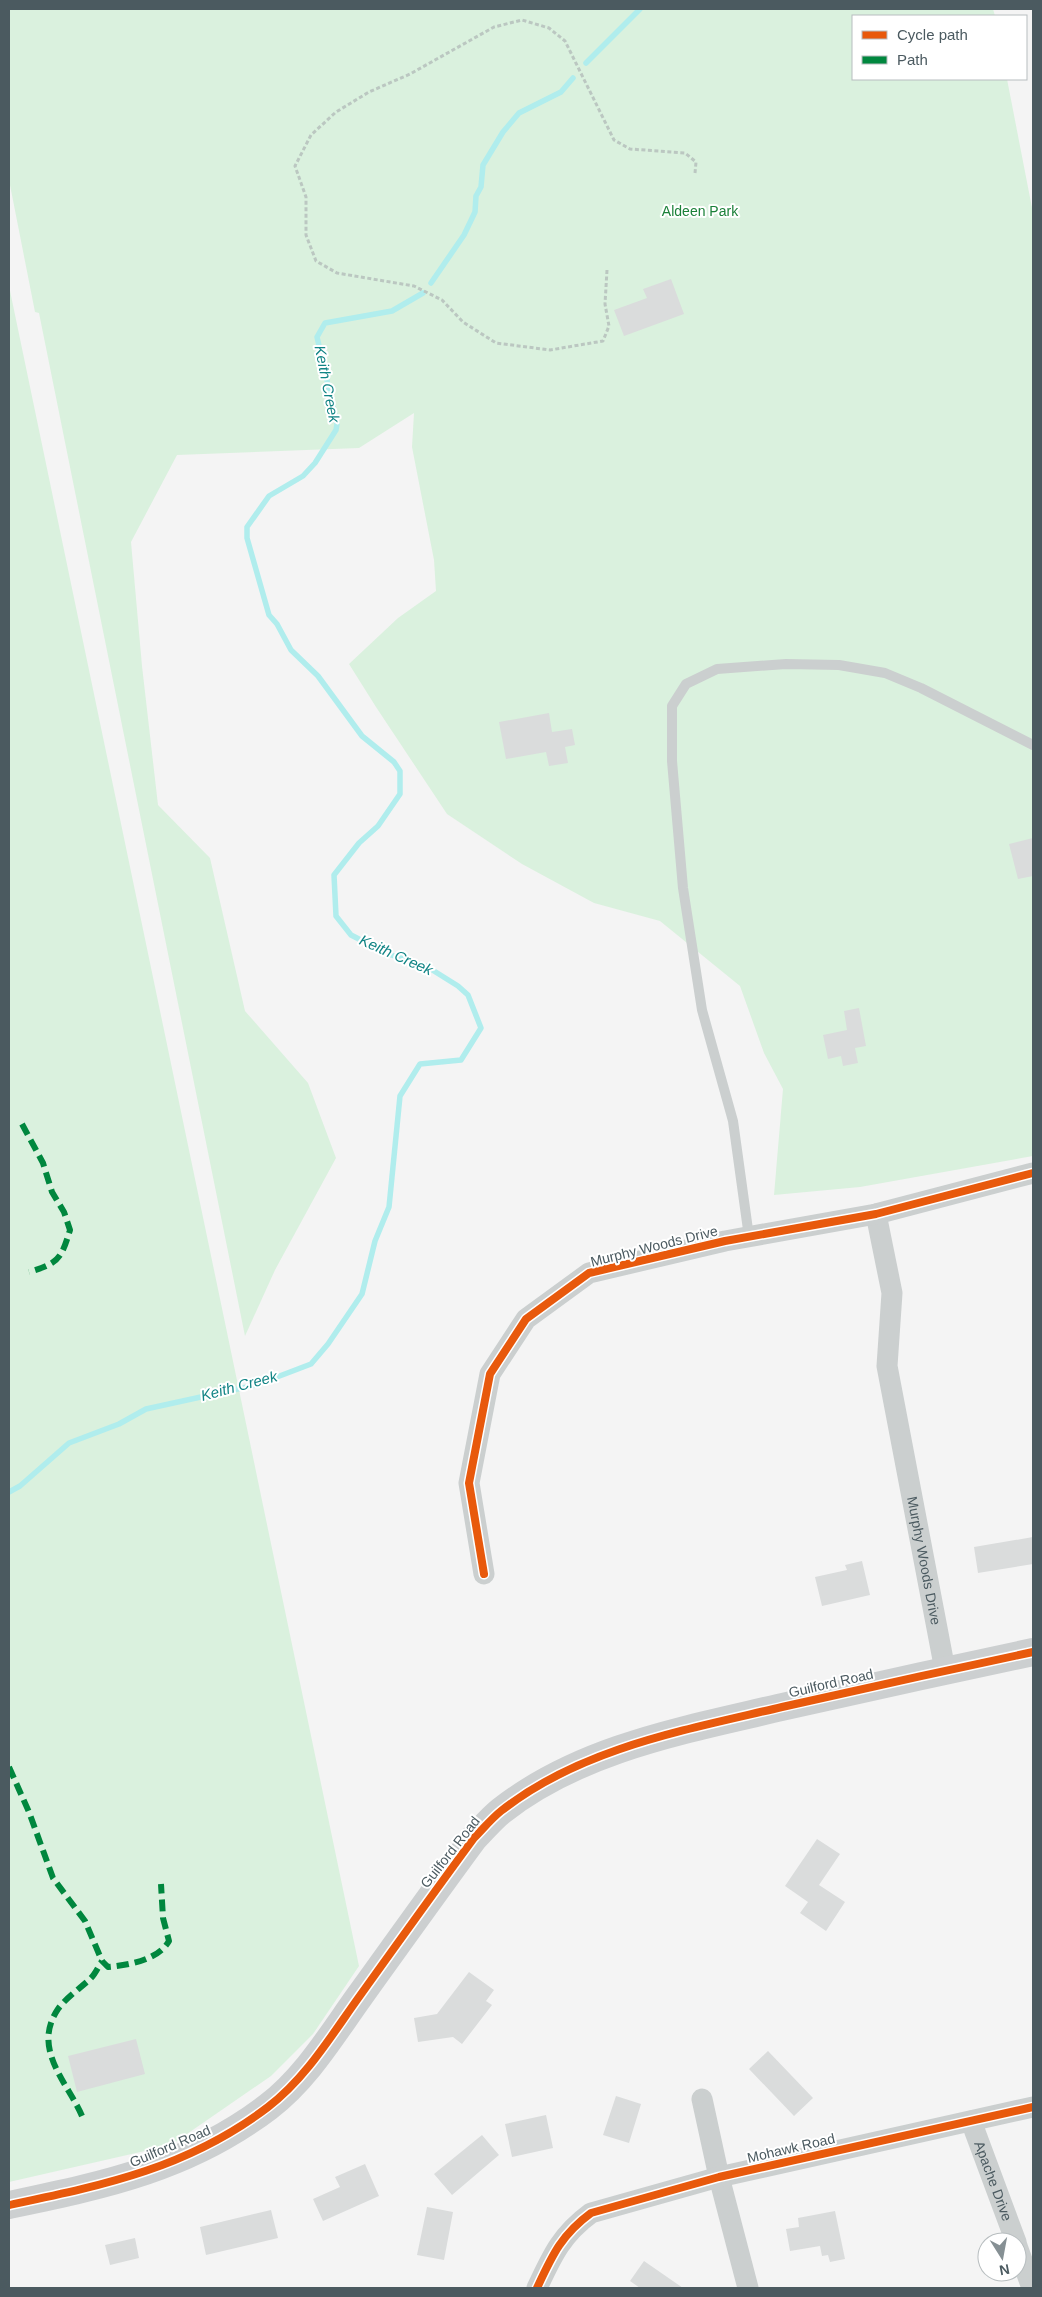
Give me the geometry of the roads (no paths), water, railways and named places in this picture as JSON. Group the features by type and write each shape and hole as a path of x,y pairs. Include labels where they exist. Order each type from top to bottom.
{"street":[{"name":"Murphy Woods Drive","path":"484,1574 469,1483 490,1374 526,1319 589,1273 749,1237 876,1214 1033,1173"},
{"name":"Murphy Woods Drive","path":"876,1214 892,1294 886,1366 945,1670"},
{"name":"Guilford Road","path":"9,2205 86,2189 137,2175 177,2160 220,2139 268,2107 306,2072 474,1838 500,1812 534,1787 583,1761 648,1740 945,1670 1033,1652"},
{"path":"702,2099 719,2177 748,2288"},
{"name":"Mohawk Road","path":"537,2288 547,2265 564,2237 574,2226 591,2213 719,2177 1033,2107"},
{"name":"Apache Drive","path":"971,2121 1012,2232"},
{"path":"1027,2274 1032,2288"}],"lane":[{"path":"749,1237 733,1121 702,1010 684,897 672,761 672,706 686,684 717,669 786,664 839,665 885,673 921,688 1033,745"}],"waterway":[{"name":"Keith Creek","path":"586,63 640,9"},
{"name":"Keith Creek","path":"431,283 464,235 475,212 476,196 481,187 483,165 503,132 519,113 561,92 573,78"},
{"name":"Keith Creek","path":"9,1492 20,1486 69,1443 119,1424 146,1409 256,1385 311,1364 328,1344 362,1294 375,1241 389,1207 400,1096 420,1064 461,1060 481,1028 468,995 458,986 426,966 388,954 351,935 336,916 334,875 359,843 378,826 400,794 400,771 394,762 362,736 318,676 291,650 277,624 269,615 247,538 247,527 269,496 303,476 315,463 336,430 337,424 317,337 325,323 392,311 423,293"}],"park label":[{"name":"Aldeen Park","path":"700,211"}]}
